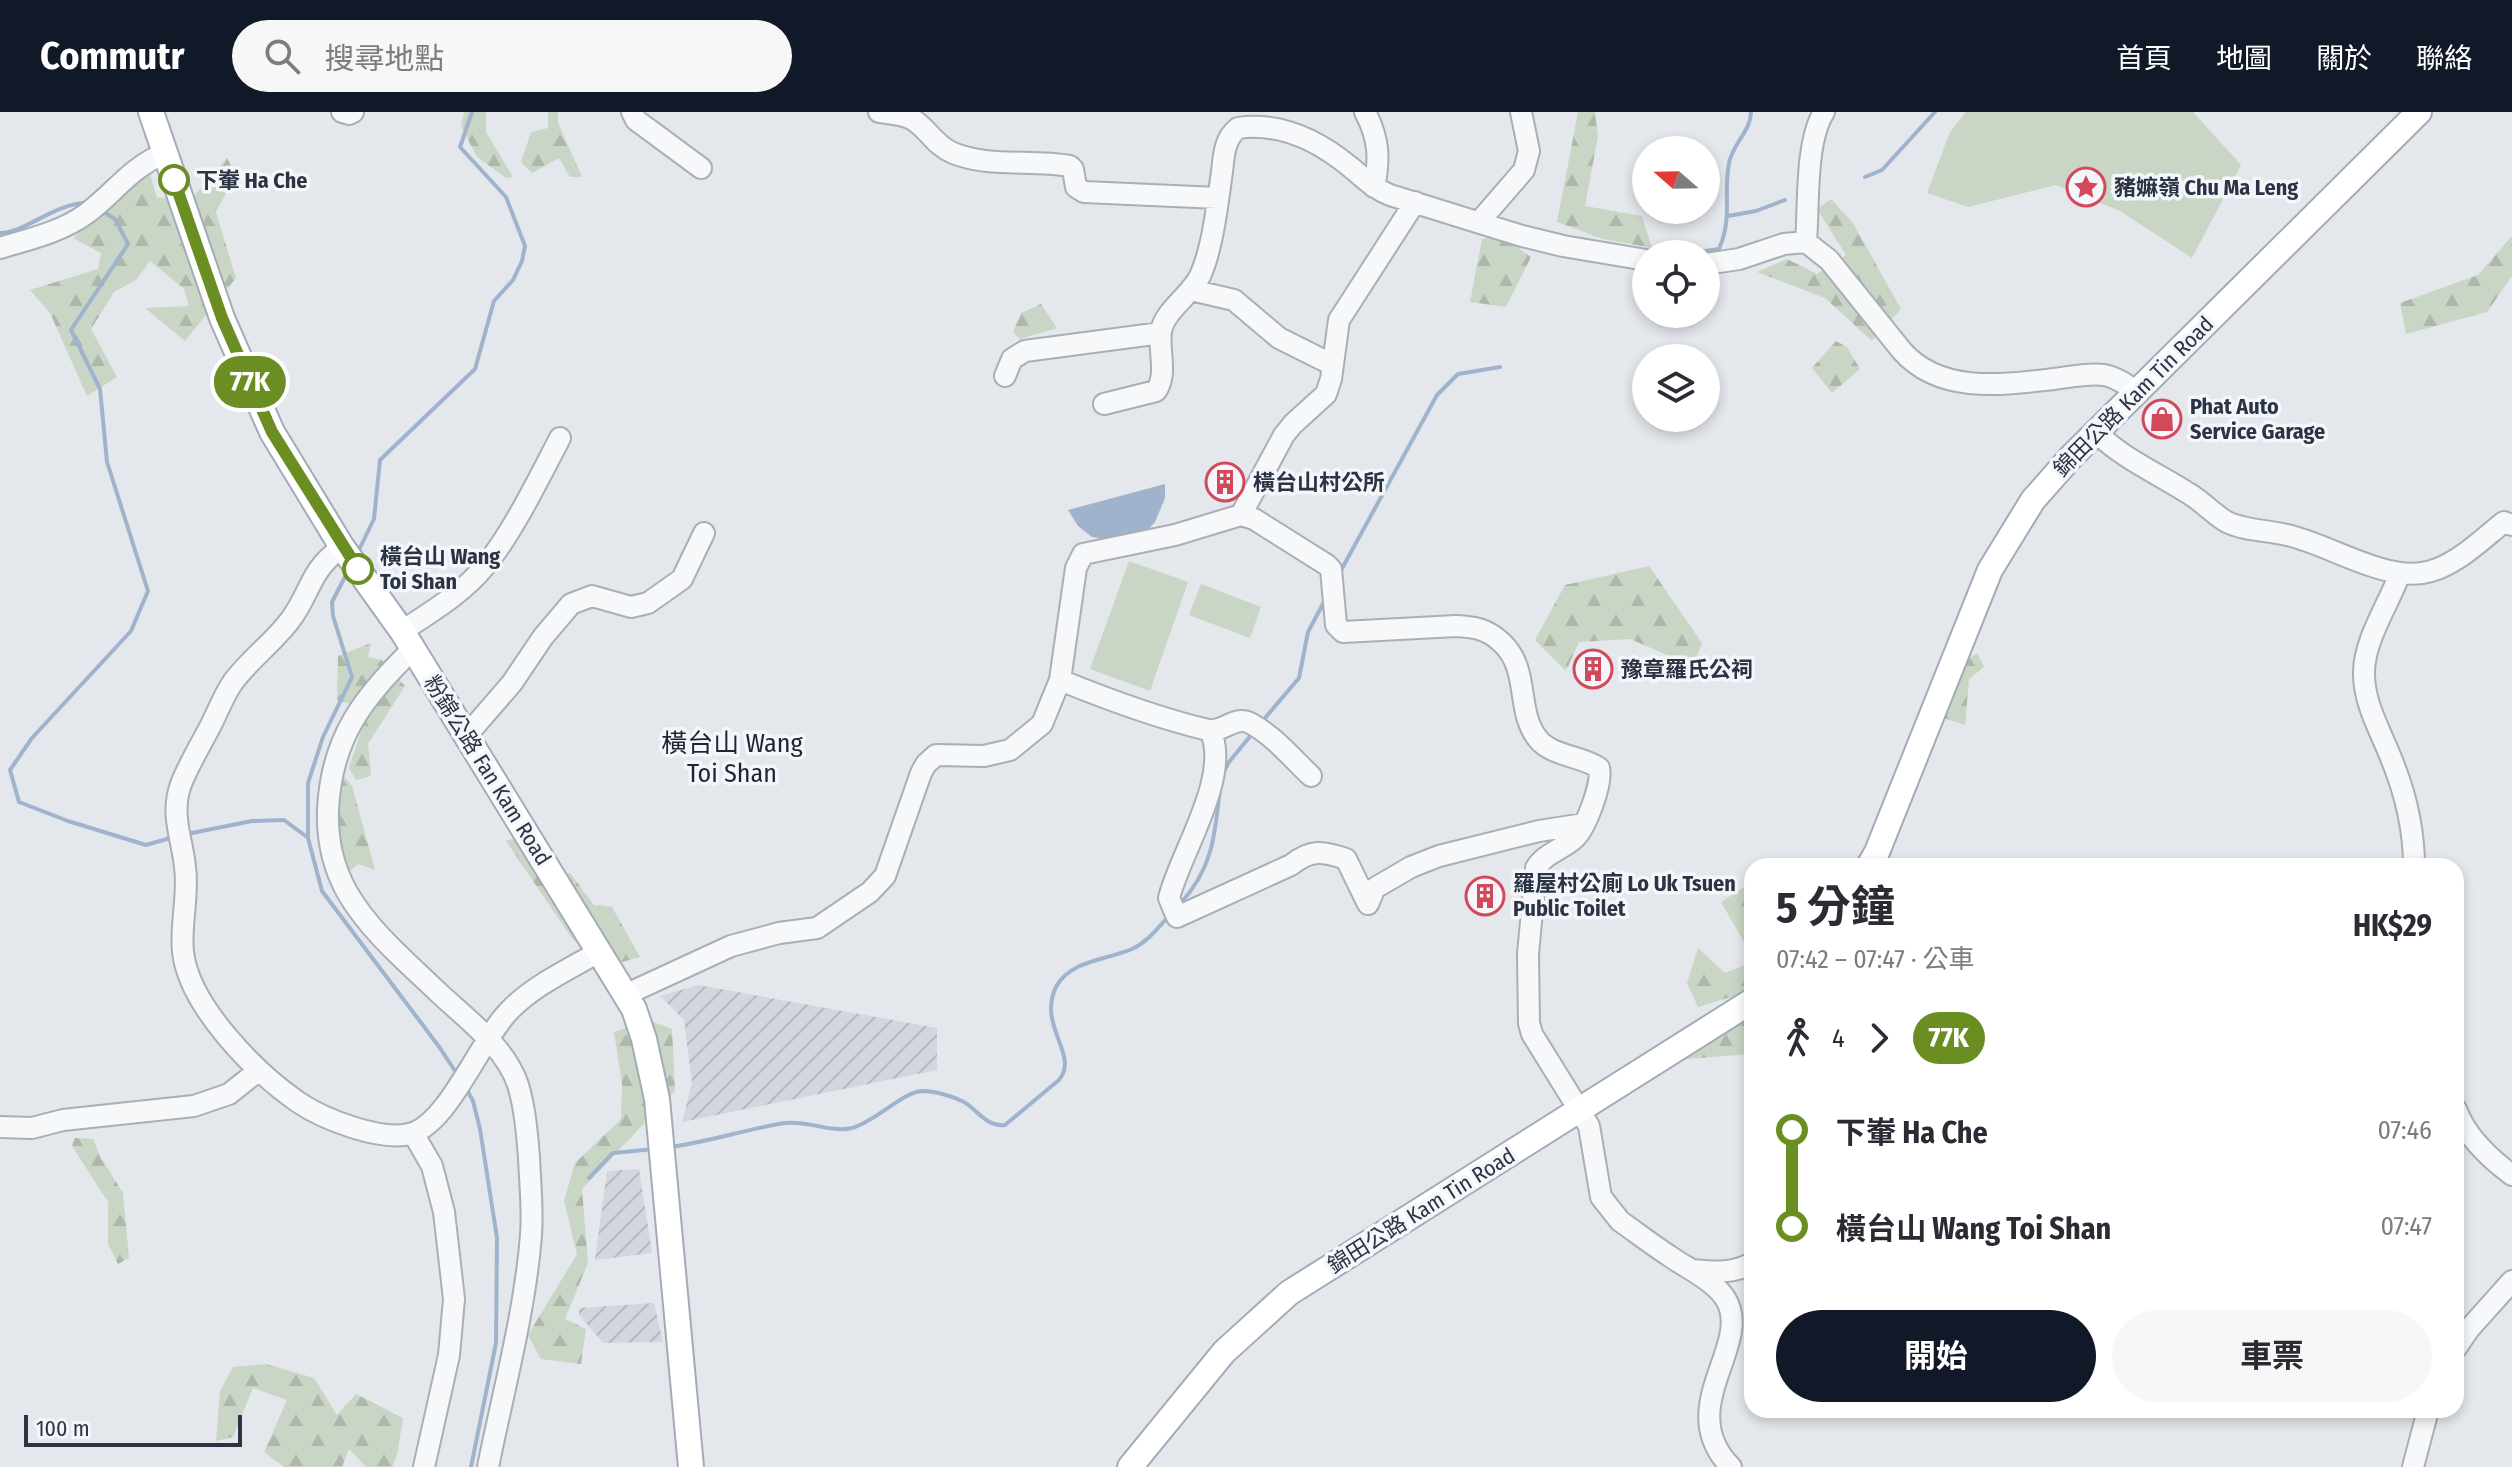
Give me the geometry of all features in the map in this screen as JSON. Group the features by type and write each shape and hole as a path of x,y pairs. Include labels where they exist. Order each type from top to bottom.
{"main road":[{"name":"粉錦公路 Fan Kam Road","path":"151,112 222,318 266,419 342,547 407,640 627,994 644,1039 657,1099 691,1467"},
{"name":"錦田公路 Kam Tin Road","path":"1874,858 1990,570 2033,500 2096,432 2419,112"},
{"name":"錦田公路 Kam Tin Road","path":"1130,1467 1224,1352 1289,1293 1744,1006"}],"street":[{"path":"342,112 353,112"},
{"path":"632,112 636,120 701,168"},
{"path":"879,112 915,121 937,144 952,153 982,161 1070,166 1076,187 1084,192 1218,198"},
{"path":"1365,112 1378,145 1374,187"},
{"path":"1479,222 1524,170 1529,151 1521,112"},
{"path":"1806,242 1812,154 1818,122 1824,112"},
{"path":"1104,404 1156,391 1162,382 1161,333 1164,323 1191,290 1203,268 1227,139 1243,127 1287,132 1315,141 1374,187 1390,195 1563,246 1632,258"},
{"path":"0,248 44,235 87,213 133,170 165,153"},
{"path":"1241,515 1284,435 1326,394 1336,334 1346,307 1415,202"},
{"path":"1720,262 1784,244 1806,242 1829,260 1913,365 1944,380 2028,382 2105,375 2137,392"},
{"path":"1191,290 1234,300 1279,338 1333,365"},
{"path":"1005,376 1012,359 1025,351 1161,333"},
{"path":"2096,432 2117,451 2188,492 2228,522 2305,540 2400,573 2425,573 2459,557 2504,522 2512,525"},
{"path":"488,1467 526,1275 532,1207 526,1123 518,1084 508,1065 487,1039 389,944 346,890 329,841 329,793 338,750 347,729 407,640 485,566 536,484 560,438"},
{"path":"627,994 731,946 766,936 817,928 870,892 885,876 921,773 930,759 942,754 1000,754 1020,744 1042,724 1060,680 1076,568 1083,554 1175,535 1241,515 1254,519 1331,569 1336,625 1343,632 1472,627 1490,633 1514,656 1530,725 1537,739 1599,768 1600,779 1584,824 1573,840 1542,859 1536,868 1528,954 1528,1006 1532,1034 1589,1126 1597,1182 1609,1210 1720,1292 1729,1309 1729,1335 1708,1423 1717,1452 1731,1467"},
{"path":"467,735 512,683 543,637 571,604 592,596 631,607 648,603 682,579 704,533"},
{"path":"342,547 319,566 291,619 233,683 181,784 175,808 185,879 182,937 187,972 198,997 258,1071 305,1107 338,1122 391,1135 413,1133 434,1118 487,1039 520,1001 600,951"},
{"path":"2400,573 2371,641 2364,672 2368,699 2407,808 2413,858"},
{"path":"1060,680 1091,693 1210,730 1236,721 1248,722 1275,741 1311,776"},
{"path":"1210,730 1216,749 1203,813 1169,898 1177,917 1291,865 1304,855 1321,851 1346,859 1368,904 1375,888 1411,867 1439,856 1539,831 1584,824"},
{"path":"0,1127 32,1128 63,1120 194,1106 229,1094 258,1071"},
{"path":"2464,1125 2478,1145 2512,1175"},
{"path":"413,1133 432,1166 444,1212 454,1299 449,1355 424,1467"},
{"path":"1689,1269 1720,1273 1744,1267"},
{"path":"2464,1336 2512,1281"},
{"path":"2413,1467 2426,1418"}],"shaded area":[{"path":"698,985 937,1028 937,1070 682,1122 692,1083 684,1020 660,996"},
{"path":"639,1169 652,1253 595,1260 607,1171"},
{"path":"654,1303 663,1342 603,1343 579,1315 579,1308"}],"green space":[{"path":"464,112 486,112 486,132 513,177 506,178 477,157 461,126"},
{"path":"548,112 558,112 558,123 582,177 570,177 559,158 532,173 521,162 531,132 548,128"},
{"path":"1578,112 1595,112 1598,136 1585,206 1632,214 1632,224 1644,224 1650,240 1632,240 1632,244 1603,239 1557,222"},
{"path":"1966,112 2193,112 2241,165 2192,258 2120,211 2056,185 1968,207 1927,193 1950,132"},
{"path":"227,158 236,174 216,212 236,278 185,341 145,308 189,306 184,289 150,261 136,280 114,292 91,329 117,377 87,396 50,313 30,290 98,269 101,253 73,238 149,170 157,198 194,196"},
{"path":"1831,199 1853,223 1901,309 1872,341 1825,298 1757,272 1787,259 1817,274 1846,255 1817,209"},
{"path":"1500,235 1531,257 1506,307 1470,302 1482,239"},
{"path":"2512,236 2512,276 2487,312 2406,334 2400,303 2478,275"},
{"path":"1041,304 1057,328 1020,339 1013,332 1021,313"},
{"path":"1836,341 1847,347 1860,369 1832,393 1812,368"},
{"path":"1129,561 1188,582 1150,691 1090,669"},
{"path":"1649,566 1702,643 1693,666 1630,639 1579,642 1566,671 1535,640 1565,585"},
{"path":"1201,584 1261,607 1250,638 1189,615"},
{"path":"371,643 368,657 382,660 405,686 368,744 371,776 356,780 349,768 367,713 364,689 351,704 337,700 338,656"},
{"path":"1977,653 1984,667 1969,679 1965,725 1923,711 1927,692"},
{"path":"342,774 352,786 375,870 358,864 345,875 338,845 333,794"},
{"path":"518,837 542,876 570,873 594,905 612,907 640,957 601,968 571,937 506,841"},
{"path":"1744,887 1744,942 1721,902"},
{"path":"1698,948 1725,973 1744,965 1744,1054 1677,1060 1731,997 1698,1007 1687,983"},
{"path":"648,1020 672,1029 675,1091 582,1189 588,1263 565,1319 586,1329 581,1364 541,1359 528,1335 577,1254 564,1201 575,1163 621,1119 622,1084 614,1032"},
{"path":"75,1138 93,1139 123,1193 129,1258 118,1264 108,1244 108,1202 72,1146"},
{"path":"266,1364 314,1378 337,1415 356,1394 403,1418 397,1456 392,1467 366,1467 349,1449 342,1467 284,1467 264,1452 287,1400 253,1388 233,1437 216,1441 220,1391 233,1367"}],"water":[{"path":"1165,484 1165,498 1155,522 1146,532 1106,539 1092,537 1078,526 1068,510"}],"waterway":[{"path":"357,554 374,519 380,460 475,369 494,301 513,280 522,261 525,246 506,197 460,147 472,112"},
{"path":"1720,246 1726,226 1729,163 1751,112"},
{"path":"1865,177 1882,170 1935,112"},
{"path":"1728,216 1756,211 1785,200"},
{"path":"0,233 10,232 63,208 87,203"},
{"path":"104,212 115,219 128,244 71,330 100,389 107,462 148,591 131,631 32,738 10,770 19,802 146,845 174,837"},
{"path":"1339,574 1437,395 1458,374 1500,367"},
{"path":"349,569 332,602 333,616 352,677 323,737 308,783 308,838 322,891 457,1074"},
{"path":"1260,724 1299,678 1308,632 1325,600"},
{"path":"1222,775 1252,734"},
{"path":"1180,904 1206,864 1214,836 1220,788"},
{"path":"187,834 252,821 284,820 307,837"},
{"path":"670,1147 785,1123 852,1128 906,1096 922,1091 959,1100 987,1121 1005,1125 1059,1080 1064,1070 1065,1060 1051,1014 1056,987 1062,978 1080,966 1137,946 1168,917"},
{"path":"466,1088 473,1101 480,1129 497,1238 496,1343 471,1467"},
{"path":"589,1178 613,1153 654,1149"}],"bus line":[{"name":"77K","path":"174,180 222,318 272,432 358,569"}],"place":[{"name":"下輋 Ha Che","path":"174,180"},
{"name":"豬嫲嶺 Chu Ma Leng","path":"2086,187"},
{"name":"Phat Auto Service Garage","path":"2162,419"},
{"name":"橫台山村公所","path":"1225,482"},
{"name":"橫台山 Wang Toi Shan","path":"358,569"},
{"name":"豫章羅氏公祠","path":"1593,669"},
{"name":"羅屋村公廁 Lo Uk Tsuen Public Toilet","path":"1485,896"}],"district":[{"name":"橫台山 Wang Toi Shan","path":"732,758"}]}
